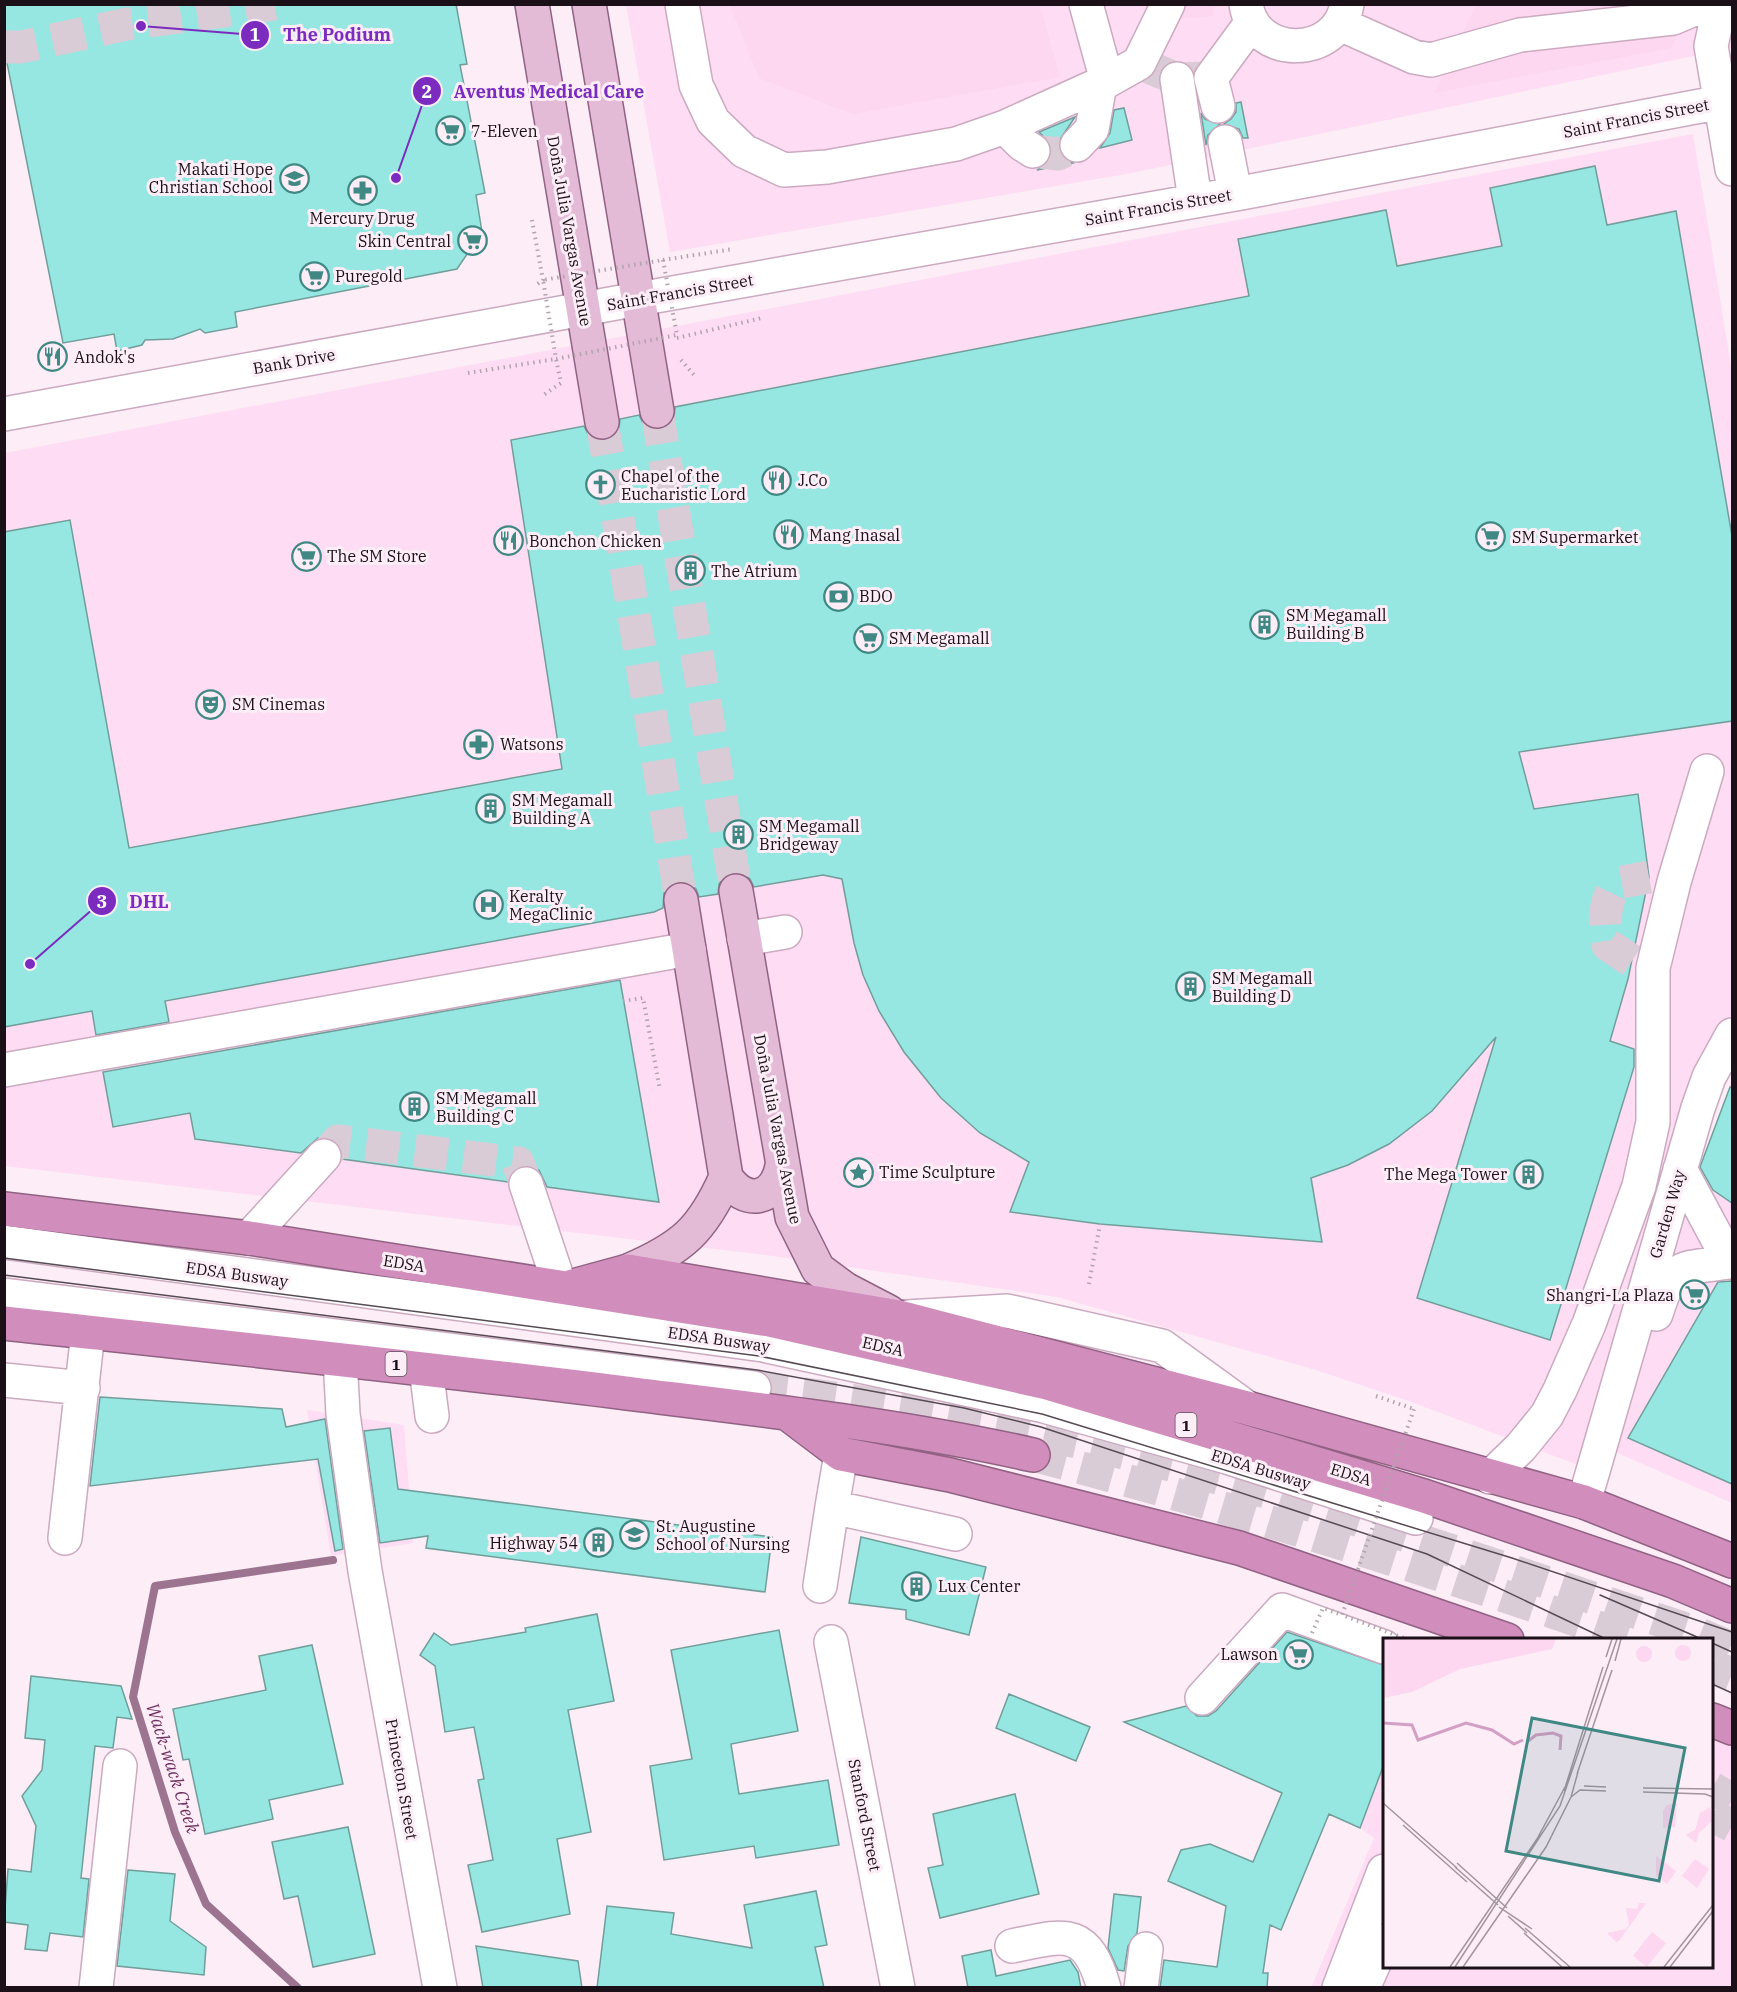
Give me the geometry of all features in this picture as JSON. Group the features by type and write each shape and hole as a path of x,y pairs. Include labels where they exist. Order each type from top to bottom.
{"highway":[{"name":"EDSA","path":"4,1209 249,1238 769,1320 1047,1383 1424,1496 1673,1581 1732,1606"},
{"name":"1","path":"561,1289 628,1271 899,1317 1247,1408 1590,1505 1732,1561"},
{"name":"1","path":"4,1323 340,1358 787,1413 955,1437 1033,1455"},
{"path":"787,1413 841,1454 1024,1493 1239,1548 1304,1569 1467,1632 1497,1638"},
{"path":"1713,1720 1732,1728"}],"main road":[{"name":"Doña Julia Vargas Avenue","path":"532,4 602,422"},
{"path":"573,4 657,411"},
{"path":"589,4 633,300"},
{"name":"Doña Julia Vargas Avenue","path":"736,891 792,1217 818,1269 845,1289 899,1317"},
{"path":"681,900 726,1177 742,1194 753,1197 765,1194 775,1187 782,1166"},
{"path":"628,1271 665,1255 695,1231 712,1208 726,1177"}],"street":[{"path":"682,4 696,85 713,121 744,151 784,170 827,167 956,144 1005,127 1139,63 1168,4"},
{"path":"1077,145 1092,129 1103,82 1086,4"},
{"path":"1249,13 1262,34 1274,42 1295,47 1317,43 1329,35 1343,14 1414,57 1431,60 1520,35 1673,18 1706,4"},
{"path":"1720,4 1711,46 1727,101 1732,169"},
{"path":"1215,92 1249,13"},
{"path":"1177,79 1195,200"},
{"name":"Saint Francis Street","path":"583,309 1235,194 1727,101"},
{"path":"1005,127 1022,144 1033,150"},
{"path":"1225,142 1235,194"},
{"name":"Bank Drive","path":"4,414 583,309"},
{"path":"1490,1477 1521,1447 1547,1415 1560,1390 1589,1324 1639,1186 1653,1122 1642,965 1662,879 1707,771"},
{"path":"744,939 785,932"},
{"path":"4,1070 689,949"},
{"name":"Garden Way","path":"1590,1505 1689,1163 1709,1077 1732,1035"},
{"path":"249,1238 324,1156"},
{"path":"1590,1505 1668,1279 1689,1268 1730,1262 1689,1163"},
{"path":"526,1184 561,1289"},
{"name":"EDSA Busway","path":"4,1242 763,1345 1044,1406 1227,1457 1416,1518"},
{"path":"4,1295 754,1388"},
{"path":"65,1538 88,1332"},
{"name":"Princeton Street","path":"340,1358 343,1414 365,1571 440,1988"},
{"path":"426,1368 432,1416"},
{"path":"4,1380 82,1388"},
{"path":"820,1586 841,1454"},
{"path":"832,1507 955,1534"},
{"path":"1202,1698 1282,1610 1304,1569"},
{"path":"1282,1610 1383,1647"},
{"name":"Stanford Street","path":"831,1642 898,1988"},
{"path":"96,1988 120,1767"},
{"path":"1339,1988 1383,1874"},
{"path":"1012,1946 1053,1937 1072,1939 1087,1950 1096,1964 1104,1988"},
{"path":"1363,1988 1383,1943"},
{"path":"1141,1988 1146,1949"}],"path":[{"path":"532,220 561,383 542,396"},
{"path":"535,285 543,280 718,249 733,249"},
{"path":"663,260 677,336"},
{"path":"468,373 677,336 762,318"},
{"path":"681,361 695,376"},
{"path":"624,1001 643,998 660,1090"},
{"path":"1089,1284 1100,1224"},
{"path":"1342,1615 1414,1410 1376,1396"},
{"path":"1312,1633 1323,1608 1404,1638"}],"shaded area":[{"path":"1732,4 1732,48 1132,173 670,252 626,5"},
{"path":"730,5 1040,5 1060,77 853,114 759,78"},
{"path":"1182,5 1215,5 1213,16 1173,19"},
{"path":"1476,5 1693,5 1671,48 1434,93"},
{"name":"SM Megamall","path":"1693,134 1732,372 1732,1013 1686,1115 1578,1465 1409,1401 1316,1370 1057,1297 766,1255 5,1166 5,453"},
{"name":"Shangri-La Plaza","path":"1732,1079 1732,1503 1606,1448"},
{"path":"307,1410 404,1425 413,1543 331,1556"},
{"path":"1713,1738 1732,1746 1732,1987 1311,1988 1374,1838 1360,1828 1383,1767 1383,1968 1713,1968"}],"building":[{"path":"4,4 456,4 467,64 460,65 485,193 476,195 482,232 457,269 235,312 237,327 205,333 200,329 173,339 145,340 142,345 117,351 114,334 63,343 4,48"},
{"path":"1241,102 1248,138 1243,138 1239,129 1224,124 1236,112 1236,103"},
{"path":"1124,108 1132,140 1100,148 1110,133 1114,110"},
{"path":"1201,113 1205,119 1220,124 1208,135 1206,145"},
{"path":"1075,117 1059,141 1059,150 1064,158 1073,163 1037,170 1048,162 1052,152 1049,142 1039,132"},
{"name":"SM Megamall","path":"1595,166 1607,225 1676,211 1732,536 1732,721 1519,752 1534,809 1638,794 1649,877 1628,979 1610,1041 1634,1049 1634,1067 1550,1340 1417,1298 1496,1037 1432,1111 1389,1144 1348,1165 1311,1178 1322,1242 1100,1224 1010,1212 1029,1162 980,1133 941,1098 904,1052 879,1011 863,975 854,943 842,879 823,875 754,887 750,879 743,874 732,873 725,876 719,884 718,894 699,897 696,889 688,883 677,882 669,886 664,893 663,908 654,912 165,1001 169,1022 96,1035 92,1011 4,1027 4,532 70,520 129,848 562,769 511,440 584,426 588,434 595,439 606,440 613,437 619,429 620,419 639,415 643,423 650,428 661,429 669,425 674,418 675,407 1249,296 1238,239 1386,210 1397,266 1502,246 1490,188"},
{"name":"SM Megamall Building C","path":"620,980 659,1202 547,1187 539,1170 529,1166 521,1166 512,1171 508,1182 342,1159 342,1151 337,1143 327,1138 318,1138 301,1153 195,1139 190,1113 113,1127 103,1072"},
{"path":"1730,1087 1732,1088 1732,1203 1713,1190 1700,1167"},
{"path":"1732,1281 1732,1484 1628,1438 1718,1282"},
{"path":"100,1397 282,1409 286,1427 325,1419 343,1549 335,1551 318,1459 90,1486"},
{"name":"Highway 54","path":"390,1428 398,1489 772,1537 765,1592 426,1548 428,1536 380,1543 364,1431"},
{"name":"Lux Center","path":"861,1537 986,1567 969,1635 906,1619 906,1610 849,1603"},
{"path":"597,1614 614,1701 568,1710 591,1832 557,1839 570,1914 482,1932 468,1865 493,1860 478,1780 484,1779 474,1727 445,1732 435,1666 420,1655 434,1633 451,1645 526,1632 525,1628"},
{"path":"779,1630 798,1731 731,1744 739,1794 828,1780 839,1845 756,1858 754,1846 664,1860 650,1766 692,1759 671,1650"},
{"path":"1287,1632 1383,1665 1383,1767 1360,1828 1329,1814 1281,1930 1270,1925 1263,1973 1268,1973 1267,1988 1160,1988 1164,1960 1217,1967 1226,1906 1168,1881 1181,1850 1210,1844 1253,1862 1282,1793 1124,1722 1186,1706 1197,1716 1208,1716 1216,1711"},
{"path":"312,1645 343,1784 269,1800 273,1819 205,1834 189,1759 183,1760 173,1709 266,1690 259,1656"},
{"path":"31,1676 121,1686 132,1719 117,1717 113,1748 95,1746 81,1878 89,1879 83,1937 50,1933 47,1951 25,1949 28,1925 4,1922 8,1869 31,1872 36,1826 22,1796 42,1770 45,1740 25,1738"},
{"path":"1009,1694 1090,1727 1076,1761 996,1728"},
{"path":"1015,1794 1039,1894 940,1918 928,1868 943,1865 933,1814"},
{"path":"348,1827 375,1954 313,1967 298,1896 284,1899 272,1842"},
{"path":"128,1870 175,1874 170,1921 206,1947 204,1975 117,1966"},
{"path":"816,1891 827,1945 815,1947 824,1988 597,1988 607,1906 674,1913 671,1934 752,1948 744,1905"},
{"path":"1114,1894 1141,1897 1137,1933 1128,1946 1124,1971 1118,1970 1108,1948"},
{"path":"476,1946 578,1961 582,1988 483,1988"},
{"path":"991,1950 996,1976 1070,1960 1078,1972 1081,1988 968,1988 962,1956"}],"waterway":[{"name":"Wack-wack Creek","path":"298,1988 206,1904 175,1832 133,1697 155,1586 333,1560"}],"tunnel":[{"path":"4,47 21,47 127,24 275,4"},
{"path":"1139,63 1177,79 1207,78"},
{"path":"1033,151 1058,154 1077,145"},
{"path":"657,411 736,891"},
{"path":"602,422 681,900"},
{"path":"1632,961 1608,945 1605,920 1607,905 1617,883 1649,877"},
{"path":"324,1156 338,1141 518,1163 526,1184"},
{"path":"754,1388 956,1417 1056,1437 1155,1461 1223,1479 1424,1541 1708,1638"},
{"path":"1033,1455 1336,1542 1629,1638"},
{"path":"1713,1640 1732,1648"},
{"path":"1713,1666 1732,1674"},
{"path":"1713,1789 1732,1800"},
{"path":"1713,1816 1732,1826"}],"tram line":[{"path":"4,1258 759,1356 1042,1414 1512,1558 1732,1632"},
{"path":"4,1275 757,1370 964,1408 1041,1427 1427,1554 1604,1638"},
{"path":"1600,1595 1699,1638"},
{"path":"1713,1643 1732,1652"},
{"path":"1713,1684 1732,1693"}],"place":[{"name":"The Podium","path":"141,26"},
{"name":"7-Eleven","path":"450,131"},
{"name":"Makati Hope Christian School","path":"294,178"},
{"name":"Aventus Medical Care","path":"396,178"},
{"name":"Mercury Drug","path":"362,190"},
{"name":"Skin Central","path":"472,241"},
{"name":"Puregold","path":"314,276"},
{"name":"Andok's","path":"53,357"},
{"name":"J.Co","path":"777,480"},
{"name":"Chapel of the Eucharistic Lord","path":"600,485"},
{"name":"Mang Inasal","path":"788,535"},
{"name":"SM Supermarket","path":"1491,537"},
{"name":"Bonchon Chicken","path":"508,541"},
{"name":"The SM Store","path":"306,556"},
{"name":"The Atrium","path":"690,571"},
{"name":"BDO","path":"838,596"},
{"name":"SM Megamall Building B","path":"1265,624"},
{"name":"SM Megamall","path":"868,638"},
{"name":"SM Cinemas","path":"211,704"},
{"name":"Watsons","path":"479,744"},
{"name":"SM Megamall Building A","path":"491,809"},
{"name":"SM Megamall Bridgeway","path":"738,835"},
{"name":"Keralty MegaClinic","path":"488,905"},
{"name":"DHL","path":"30,964"},
{"name":"SM Megamall Building D","path":"1191,987"},
{"name":"SM Megamall Building C","path":"415,1107"},
{"name":"Time Sculpture","path":"858,1172"},
{"name":"The Mega Tower","path":"1528,1174"},
{"name":"Shangri-La Plaza","path":"1695,1295"},
{"name":"St. Augustine School of Nursing","path":"635,1535"},
{"name":"Highway 54","path":"599,1543"},
{"name":"Lux Center","path":"917,1586"},
{"name":"Lawson","path":"1299,1654"}]}
